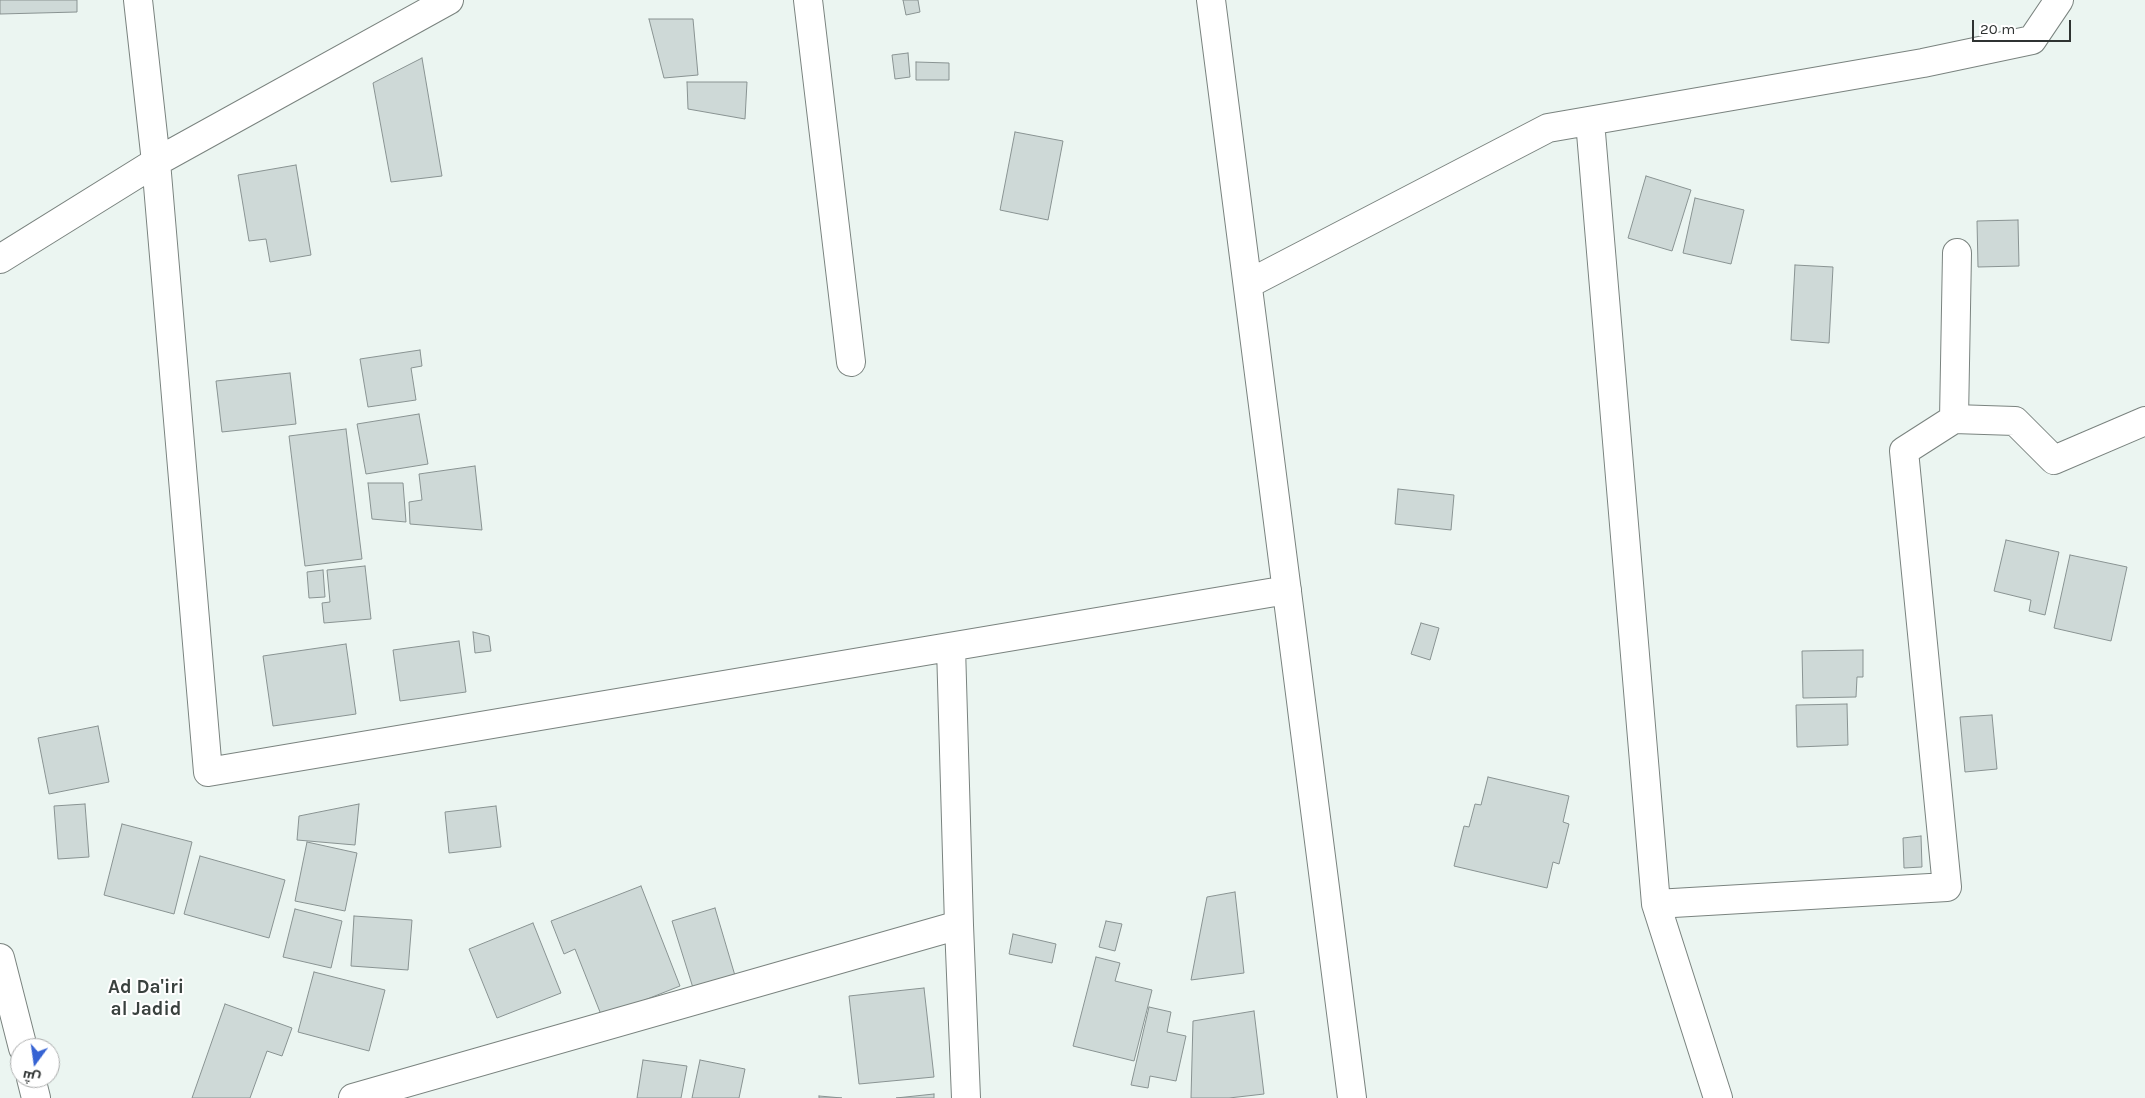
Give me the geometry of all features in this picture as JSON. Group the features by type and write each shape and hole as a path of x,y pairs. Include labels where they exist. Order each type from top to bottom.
{"street":[{"path":"138,0 156,162 208,772 1287,590"},
{"path":"0,259 156,162 449,0"},
{"path":"808,0 851,362"},
{"path":"1211,0 1352,1098"},
{"path":"1248,284 1548,128 1923,63 2032,40 2059,0"},
{"path":"1590,121 1656,904 1718,1098"},
{"path":"1954,419 1957,253"},
{"path":"1656,904 1947,887 1904,451 1954,419 2015,422 2054,460 2145,421"},
{"path":"951,647 966,1098"},
{"path":"353,1098 959,925"},
{"path":"0,958 20,1038"}],"building":[{"path":"0,0 77,0 77,12 0,14"},
{"path":"903,0 918,0 920,12 906,15"},
{"path":"649,19 693,19 698,75 664,78"},
{"path":"908,53 910,77 895,79 892,55"},
{"path":"422,58 442,176 391,182 373,83"},
{"path":"916,62 949,63 949,80 916,80"},
{"path":"687,82 747,82 745,119 688,109"},
{"path":"1015,132 1063,141 1048,220 1000,210"},
{"path":"296,165 311,255 270,262 266,239 249,241 238,175"},
{"path":"1646,176 1691,190 1672,251 1628,238"},
{"path":"1695,198 1744,210 1731,264 1683,253"},
{"path":"2018,220 2019,266 1978,267 1977,221"},
{"path":"1795,265 1833,267 1829,343 1791,340"},
{"path":"420,350 422,366 411,368 416,400 368,407 360,359"},
{"path":"290,373 296,424 222,432 216,381"},
{"path":"419,414 428,464 366,474 357,424"},
{"path":"346,429 362,559 305,566 289,436"},
{"path":"475,466 482,530 410,524 409,502 422,500 419,474"},
{"path":"368,483 403,483 406,522 372,519"},
{"path":"1398,489 1454,495 1451,530 1395,524"},
{"path":"2006,540 2059,552 2045,615 2029,611 2031,600 1994,591"},
{"path":"2070,555 2127,567 2111,641 2054,628"},
{"path":"365,566 371,619 324,623 322,603 330,602 327,570"},
{"path":"323,570 325,597 309,598 307,572"},
{"path":"1421,623 1439,628 1430,660 1411,654"},
{"path":"473,632 489,636 491,651 475,653"},
{"path":"459,641 466,692 400,701 393,650"},
{"path":"346,644 356,714 273,726 263,656"},
{"path":"1863,650 1863,677 1857,677 1856,697 1803,698 1802,651"},
{"path":"1847,704 1848,745 1797,747 1796,705"},
{"path":"1992,715 1997,769 1965,772 1960,717"},
{"path":"98,726 109,782 49,794 38,738"},
{"path":"1488,777 1569,796 1563,822 1569,824 1559,864 1553,862 1547,888 1454,866 1464,826 1469,827 1475,804 1481,805"},
{"path":"85,804 89,857 58,859 54,806"},
{"path":"359,804 355,845 297,840 299,816"},
{"path":"496,806 501,847 449,853 445,812"},
{"path":"122,824 192,842 174,914 104,895"},
{"path":"1921,836 1922,867 1904,868 1903,838"},
{"path":"307,842 357,853 345,911 295,901"},
{"path":"200,856 285,880 269,938 184,914"},
{"path":"641,886 680,986 602,1017 575,949 564,954 551,921"},
{"path":"1235,892 1244,973 1191,980 1207,897"},
{"path":"715,908 736,979 694,991 672,921"},
{"path":"295,909 342,921 331,968 283,957"},
{"path":"354,916 412,920 408,970 351,966"},
{"path":"1106,921 1122,924 1115,951 1099,947"},
{"path":"533,923 561,993 497,1018 469,949"},
{"path":"1013,934 1056,944 1052,963 1009,954"},
{"path":"1096,957 1120,963 1115,981 1152,990 1134,1061 1073,1046"},
{"path":"314,972 385,990 369,1051 298,1032"},
{"path":"924,988 934,1077 859,1084 849,996"},
{"path":"225,1004 292,1028 282,1056 267,1051 250,1098 192,1098"},
{"path":"1149,1007 1171,1012 1167,1032 1186,1036 1176,1081 1150,1076 1148,1088 1131,1085"},
{"path":"1254,1011 1264,1094 1229,1098 1191,1098 1193,1021"},
{"path":"643,1060 687,1066 681,1098 637,1098"},
{"path":"700,1060 745,1069 739,1098 692,1098"},
{"path":"934,1094 934,1098 896,1098"},
{"path":"819,1096 842,1098 819,1098"}],"district":[{"name":"Ad Da'iri al Jadid","path":"146,999"}]}
